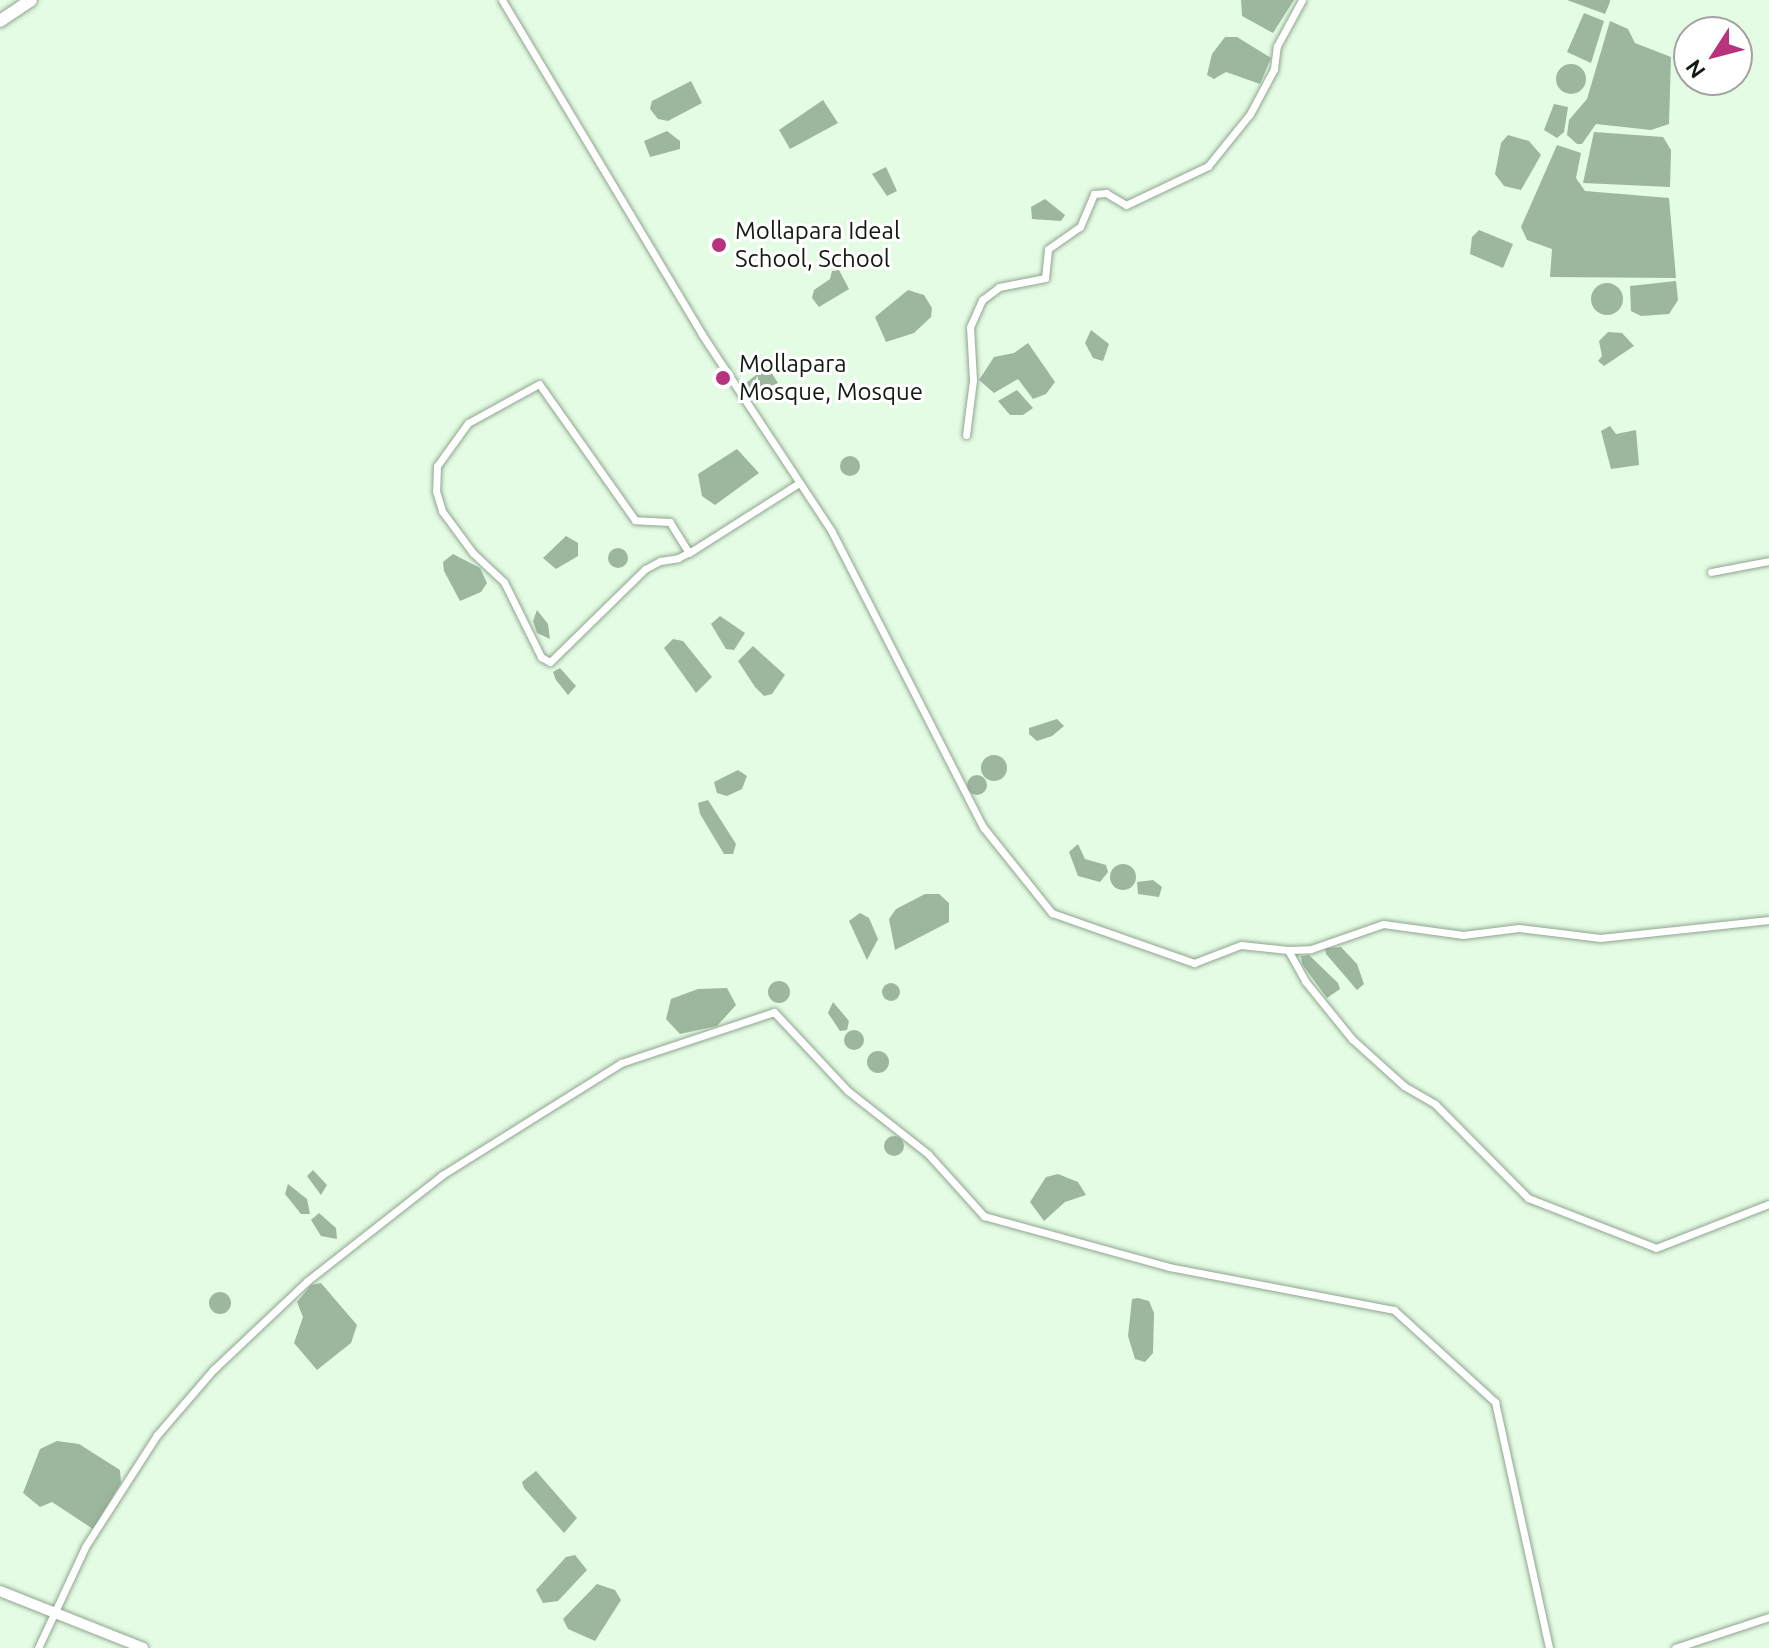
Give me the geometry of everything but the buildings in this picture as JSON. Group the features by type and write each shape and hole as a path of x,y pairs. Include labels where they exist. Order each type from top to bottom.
{"highway":[{"path":"0,21 31,0"}],"main road":[{"path":"0,1591 143,1648"}],"street":[{"path":"502,0 701,333 799,483 872,603 983,827 1052,913 1194,963 1241,945 1311,949 1383,924 1463,935 1519,928 1600,938 1769,920"},
{"path":"966,435 973,380 970,327 982,300 999,287 1045,278 1048,249 1080,227 1094,194 1106,193 1126,205 1208,166 1250,114 1274,69 1277,46 1302,0"},
{"path":"689,553 670,522 635,520 539,384 468,423 437,466 436,491 442,511 473,553 504,582 544,661 556,658 588,630 639,573 689,553 799,483"},
{"path":"1711,572 1769,561"},
{"path":"1288,950 1305,981 1352,1039 1404,1086 1435,1104 1528,1198 1656,1248 1769,1204"},
{"path":"38,1648 51,1612 85,1547 157,1435 245,1337 307,1281 442,1175 621,1063 774,1012 848,1091 928,1154 984,1216 1169,1267 1394,1310 1495,1402 1549,1648"},
{"path":"1675,1648 1769,1617"}],"shaded area":[{"path":"1241,0 1294,0 1273,33 1242,16"},
{"path":"1567,0 1610,0 1610,2 1605,14"},
{"path":"1584,13 1604,21 1591,63 1567,52"},
{"path":"1610,21 1628,29 1635,43 1671,57 1669,124 1651,130 1596,124 1582,144 1577,144 1567,135 1569,120 1587,99"},
{"path":"1225,37 1237,37 1271,58 1260,84 1226,72 1214,79 1207,75 1212,54"},
{"path":"1571,64 1581,69 1586,79 1581,89 1571,94 1561,89 1556,79 1561,69"},
{"path":"691,81 702,103 668,121 658,119 650,109 652,101"},
{"path":"823,100 838,123 790,149 779,130"},
{"path":"1554,104 1568,107 1564,132 1557,138 1544,130"},
{"path":"667,131 680,141 680,149 650,157 644,141"},
{"path":"1594,132 1663,137 1671,150 1670,187 1583,183"},
{"path":"1508,135 1529,141 1541,155 1521,190 1504,186 1495,174 1501,143"},
{"path":"1557,145 1581,153 1576,178 1585,191 1669,198 1676,278 1550,277 1552,249 1527,240 1521,227"},
{"path":"886,167 897,191 887,196 872,174"},
{"path":"1045,199 1065,215 1061,221 1032,219 1031,207"},
{"path":"1479,230 1513,244 1503,268 1470,254 1472,237"},
{"path":"839,270 849,289 819,307 812,298 814,290 830,279 832,271"},
{"path":"1676,281 1678,300 1669,314 1641,316 1631,311 1630,286"},
{"path":"1607,283 1618,288 1623,299 1618,310 1607,315 1596,310 1591,299 1596,288"},
{"path":"908,290 924,295 932,308 931,317 914,333 886,342 875,317"},
{"path":"1091,330 1109,344 1103,361 1093,358 1085,343"},
{"path":"1608,332 1622,333 1634,346 1604,366 1598,361 1602,356 1599,341"},
{"path":"1028,343 1055,382 1046,394 1033,399 1018,379 994,393 979,380 994,357 1014,353"},
{"path":"767,366 778,383 753,394 746,383"},
{"path":"1017,390 1033,408 1023,415 1010,415 998,401"},
{"path":"1610,426 1616,434 1636,430 1639,465 1611,469 1601,431"},
{"path":"737,449 759,473 715,505 702,496 698,474"},
{"path":"850,456 857,459 860,466 857,473 850,476 843,473 840,466 843,459"},
{"path":"566,536 578,543 578,556 556,569 543,558"},
{"path":"618,548 625,551 628,558 625,565 618,568 611,565 608,558 611,551"},
{"path":"453,554 480,568 487,583 481,592 460,601 444,571 443,562"},
{"path":"537,610 548,624 550,639 537,633 533,621"},
{"path":"720,616 745,633 734,650 726,649 711,624"},
{"path":"673,639 683,641 712,677 696,693 664,648"},
{"path":"753,646 785,675 772,694 764,696 738,661"},
{"path":"560,668 576,686 568,695 553,672"},
{"path":"1057,719 1064,726 1052,736 1037,741 1029,734 1029,728"},
{"path":"994,755 1003,759 1007,768 1003,777 994,781 985,777 981,768 985,759"},
{"path":"738,770 747,776 742,789 727,796 717,793 714,782"},
{"path":"977,775 984,778 987,785 984,792 977,795 970,792 967,785 970,778"},
{"path":"708,800 736,844 733,854 724,854 700,814 698,803"},
{"path":"1078,844 1085,859 1106,865 1108,872 1100,882 1078,876 1069,852"},
{"path":"1123,864 1132,868 1136,877 1132,886 1123,890 1114,886 1110,877 1114,868"},
{"path":"1153,880 1162,887 1159,897 1138,894 1137,882"},
{"path":"925,894 939,894 949,903 949,922 895,950 889,919 896,909"},
{"path":"860,913 869,918 878,939 867,960 849,921"},
{"path":"1341,947 1357,964 1364,984 1357,990 1326,954 1325,948"},
{"path":"1309,955 1338,983 1340,989 1327,998 1302,964 1301,956"},
{"path":"779,981 787,984 790,992 787,1000 779,1003 771,1000 768,992 771,984"},
{"path":"891,983 900,992 891,1001 882,992"},
{"path":"727,988 736,1005 717,1026 680,1034 666,1019 671,999 698,989"},
{"path":"833,1002 849,1021 847,1030 840,1031 828,1013"},
{"path":"854,1030 861,1033 864,1040 861,1047 854,1050 847,1047 844,1040 847,1033"},
{"path":"878,1051 886,1054 889,1062 886,1070 878,1073 870,1070 867,1062 870,1054"},
{"path":"894,1136 901,1139 904,1146 901,1153 894,1156 887,1153 884,1146 887,1139"},
{"path":"313,1170 327,1185 321,1195 307,1176"},
{"path":"1058,1174 1078,1182 1086,1195 1065,1202 1044,1221 1030,1202 1046,1177"},
{"path":"288,1184 307,1199 310,1214 301,1214 285,1194"},
{"path":"319,1213 336,1228 337,1239 321,1236 311,1220"},
{"path":"321,1283 357,1325 351,1343 317,1370 294,1343 303,1317 297,1302 311,1285"},
{"path":"220,1292 228,1295 231,1303 228,1311 220,1314 212,1311 209,1303 212,1295"},
{"path":"1132,1299 1149,1301 1154,1313 1153,1353 1145,1362 1135,1359 1128,1336"},
{"path":"57,1441 79,1444 120,1470 121,1483 93,1529 52,1502 40,1507 23,1493 40,1449"},
{"path":"536,1471 577,1518 564,1533 524,1488 522,1482"},
{"path":"575,1555 587,1570 558,1601 543,1603 536,1590 566,1557"},
{"path":"597,1584 615,1590 621,1600 595,1641 568,1629 563,1619"}],"place":[{"name":"Mollapara Ideal School, School","path":"719,245"},
{"name":"Mollapara Mosque, Mosque","path":"723,378"}]}
